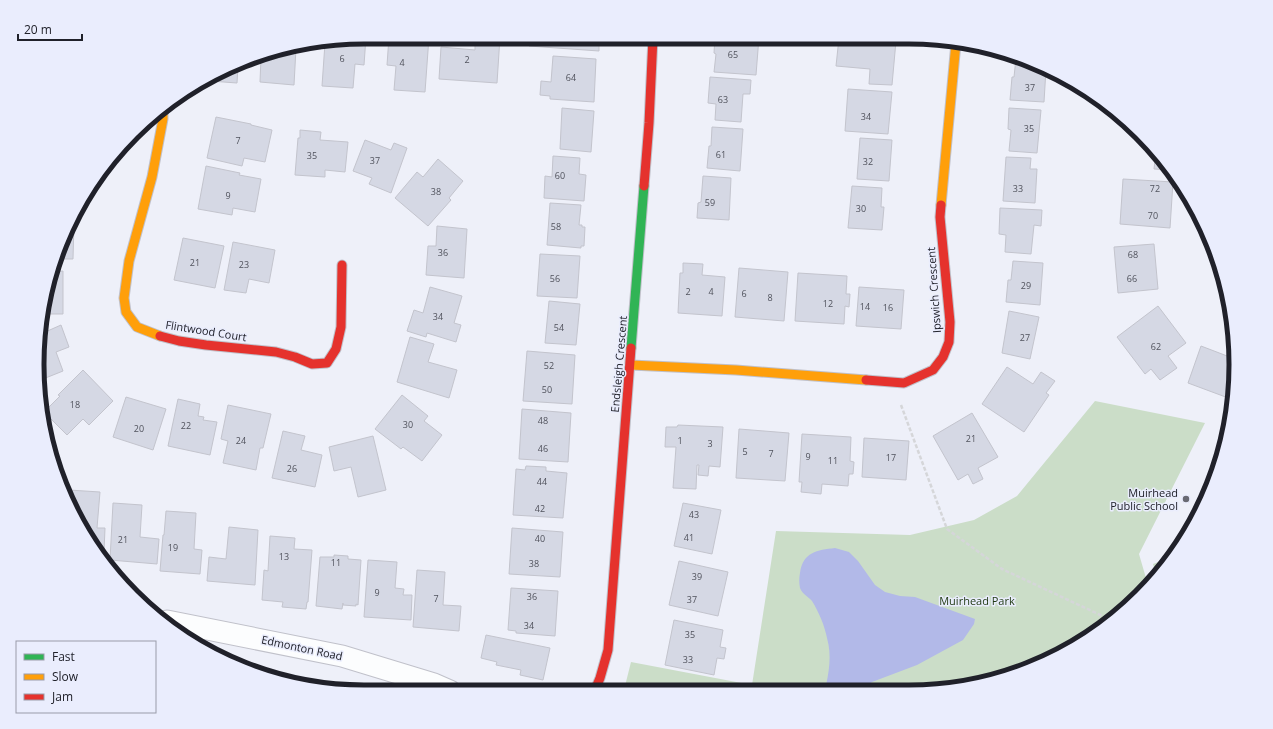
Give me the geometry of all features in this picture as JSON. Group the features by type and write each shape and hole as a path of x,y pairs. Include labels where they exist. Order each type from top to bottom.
{"street":[{"name":"Endsleigh Crescent","path":"597,685 608,650 650,123 653,44"},
{"name":"Ipswich Crescent","path":"631,365 736,370 904,383 934,370 949,342 950,322 940,217 956,48"},
{"name":"Flintwood Court","path":"163,115 152,178 129,261 124,298 126,312 137,327 158,336 180,341 276,352 294,356 312,364 326,363 336,349 341,327 342,265"},
{"name":"Edmonton Road","path":"174,622 342,656 433,685"}],"path":[{"path":"892,382 947,529 1002,569 1106,618"}],"green space":[{"name":"Muirhead Park","path":"1095,401 1205,423 1139,554 1146,579 1104,619 1069,642 1031,661 1012,668 971,679 950,682 908,685 752,685 776,531 910,535 974,520 1017,496"},
{"path":"1163,560 1155,570 1153,564"},
{"name":"Muirhead Park","path":"631,662 752,685 625,685"}],"water":[{"path":"835,548 849,552 858,561 875,585 885,592 900,596 915,597 975,619 974,624 963,640 917,665 872,682 868,685 826,685 829,671 829,644 815,605 801,590 799,579 804,561 812,553"}],"building":[{"path":"366,44 364,65 355,64 353,88 322,86 325,47"},
{"path":"388,44 428,44 425,92 394,90 396,66 387,65"},
{"path":"475,44 500,44 497,83 439,79 441,47 475,50"},
{"path":"529,44 599,44 599,51 529,46"},
{"path":"715,44 758,44 756,75 714,72 716,54 714,53"},
{"path":"838,44 896,44 892,85 869,84 870,69 836,66"},
{"path":"296,52 294,85 260,82 261,61"},
{"path":"553,56 596,59 594,102 550,99 550,96 540,95 541,81 551,82"},
{"path":"1016,62 1046,75 1044,102 1010,100 1012,77 1014,77"},
{"path":"238,70 237,83 215,81"},
{"path":"710,77 751,80 750,94 743,94 741,122 715,120 716,104 708,103"},
{"path":"848,89 892,92 888,134 845,131"},
{"path":"562,108 594,111 591,152 560,149"},
{"path":"1009,108 1041,110 1037,153 1009,151 1011,130 1008,129"},
{"path":"216,117 272,130 265,162 244,158 242,166 207,158"},
{"path":"712,127 743,129 740,171 707,168 709,146 711,146"},
{"path":"300,130 321,132 320,140 348,142 345,172 325,170 325,177 295,175"},
{"path":"860,138 892,140 889,181 857,179"},
{"path":"365,140 391,150 394,143 407,148 391,193 369,184 372,178 353,171"},
{"path":"553,156 580,158 579,174 586,175 584,201 544,198 545,176 552,177"},
{"path":"1006,157 1031,158 1030,169 1037,169 1035,203 1003,201"},
{"path":"438,159 463,181 449,198 451,200 428,226 395,198 417,172 423,177"},
{"path":"1155,160 1163,170 1154,169"},
{"path":"206,166 261,179 255,212 233,208 232,215 198,209"},
{"path":"703,176 731,178 729,220 697,218 698,203 701,202"},
{"path":"1123,179 1172,182 1170,228 1120,224"},
{"path":"852,186 882,188 881,207 884,207 882,230 848,228"},
{"path":"550,203 581,205 579,225 585,227 584,246 581,246 581,248 547,245"},
{"path":"1000,208 1042,210 1041,226 1034,225 1031,254 1005,252 1006,235 999,234"},
{"path":"437,226 467,229 464,278 426,275 428,246 436,246"},
{"path":"74,230 73,259 62,259"},
{"path":"183,238 224,246 215,288 174,280"},
{"path":"233,242 275,250 269,283 249,279 246,293 224,290"},
{"path":"1154,244 1158,289 1118,293 1114,247"},
{"path":"540,254 580,256 577,298 537,296"},
{"path":"1013,261 1043,263 1040,305 1006,302 1008,280 1011,280"},
{"path":"683,263 703,264 702,275 725,277 722,316 678,313 680,273 683,273"},
{"path":"739,268 788,272 784,321 735,317"},
{"path":"58,271 63,271 63,314 48,314 50,302"},
{"path":"798,273 847,276 846,294 850,294 849,307 845,306 844,324 795,321"},
{"path":"430,287 462,296 454,323 461,325 456,342 427,333 426,337 407,331 414,310 423,313"},
{"path":"859,287 904,290 901,329 856,326"},
{"path":"549,301 580,304 576,345 545,343"},
{"path":"1158,306 1186,343 1168,356 1177,368 1160,380 1151,369 1145,374 1117,337"},
{"path":"1009,311 1039,317 1030,359 1002,353"},
{"path":"61,325 69,347 56,352 63,371 45,378 44,364 46,332"},
{"path":"410,337 434,344 428,362 457,370 449,398 397,382"},
{"path":"1201,346 1229,357 1227,397 1188,383"},
{"path":"527,351 575,355 572,404 523,401"},
{"path":"1007,367 1033,384 1041,372 1055,381 1046,393 1049,395 1024,432 982,404"},
{"path":"83,370 113,401 89,425 83,419 67,435 48,416 47,409 60,396 58,395"},
{"path":"402,395 428,416 424,421 442,435 422,461 403,447 401,449 375,429"},
{"path":"126,397 166,409 153,450 113,437"},
{"path":"178,399 200,404 198,416 204,417 203,420 217,422 210,455 168,446"},
{"path":"228,405 271,414 263,448 260,448 256,470 223,463 228,441 221,439"},
{"path":"522,409 571,413 568,462 519,459"},
{"path":"972,413 998,457 978,468 983,479 973,484 968,474 958,480 933,436"},
{"path":"678,425 723,427 720,467 709,466 708,476 698,475 699,465 697,465 696,489 673,488 676,447 665,447 666,427 677,427"},
{"path":"739,429 789,433 785,481 736,478"},
{"path":"283,431 305,436 301,450 322,455 315,487 272,478"},
{"path":"802,434 851,437 850,461 854,462 853,474 849,474 848,486 822,484 821,494 801,492 802,482 799,482"},
{"path":"373,436 386,490 358,497 351,467 334,471 329,447"},
{"path":"864,438 909,441 906,480 862,477"},
{"path":"526,466 546,467 546,471 567,473 563,518 513,515 516,469 525,470"},
{"path":"69,490 100,492 97,528 105,528 104,552 87,525"},
{"path":"113,503 142,505 140,537 159,539 157,564 110,560"},
{"path":"683,503 721,510 712,554 674,546"},
{"path":"166,511 196,513 194,549 202,550 200,574 160,571"},
{"path":"229,527 258,530 255,585 207,581 209,557 226,559"},
{"path":"512,528 563,532 560,577 509,574"},
{"path":"270,536 295,538 294,549 312,550 308,602 306,609 282,607 283,602 262,600 264,570 268,571"},
{"path":"334,555 348,556 348,559 361,560 358,605 356,604 356,606 343,605 343,603 342,609 316,606 320,557 334,557"},
{"path":"368,560 397,562 395,588 404,589 403,595 412,595 411,620 364,617"},
{"path":"679,561 728,572 718,616 669,605"},
{"path":"417,570 445,572 443,605 461,606 459,631 413,627"},
{"path":"511,588 558,591 555,636 516,633 516,631 508,630"},
{"path":"674,620 723,630 720,647 726,648 724,659 717,658 714,675 665,665"},
{"path":"486,635 550,648 543,680 520,675 521,670 496,665 497,662 481,658"}],"traffic: fast":[{"path":"631,348 644,186"}],"traffic: slow":[{"path":"941,205 956,48"},
{"path":"160,336 137,327 126,312 124,298 129,261 152,177 163,115"},
{"path":"631,365 736,370 866,380"}],"traffic: jam":[{"path":"644,186 653,44"},
{"path":"866,380 904,383 933,370 943,357 949,342 950,322 940,217 941,205"},
{"path":"160,336 179,341 206,345 276,352 295,357 312,364 327,363 336,349 341,327 342,265"},
{"path":"597,685 608,650 631,348"}],"place":[{"name":"Muirhead Public School","path":"1186,499"}]}
